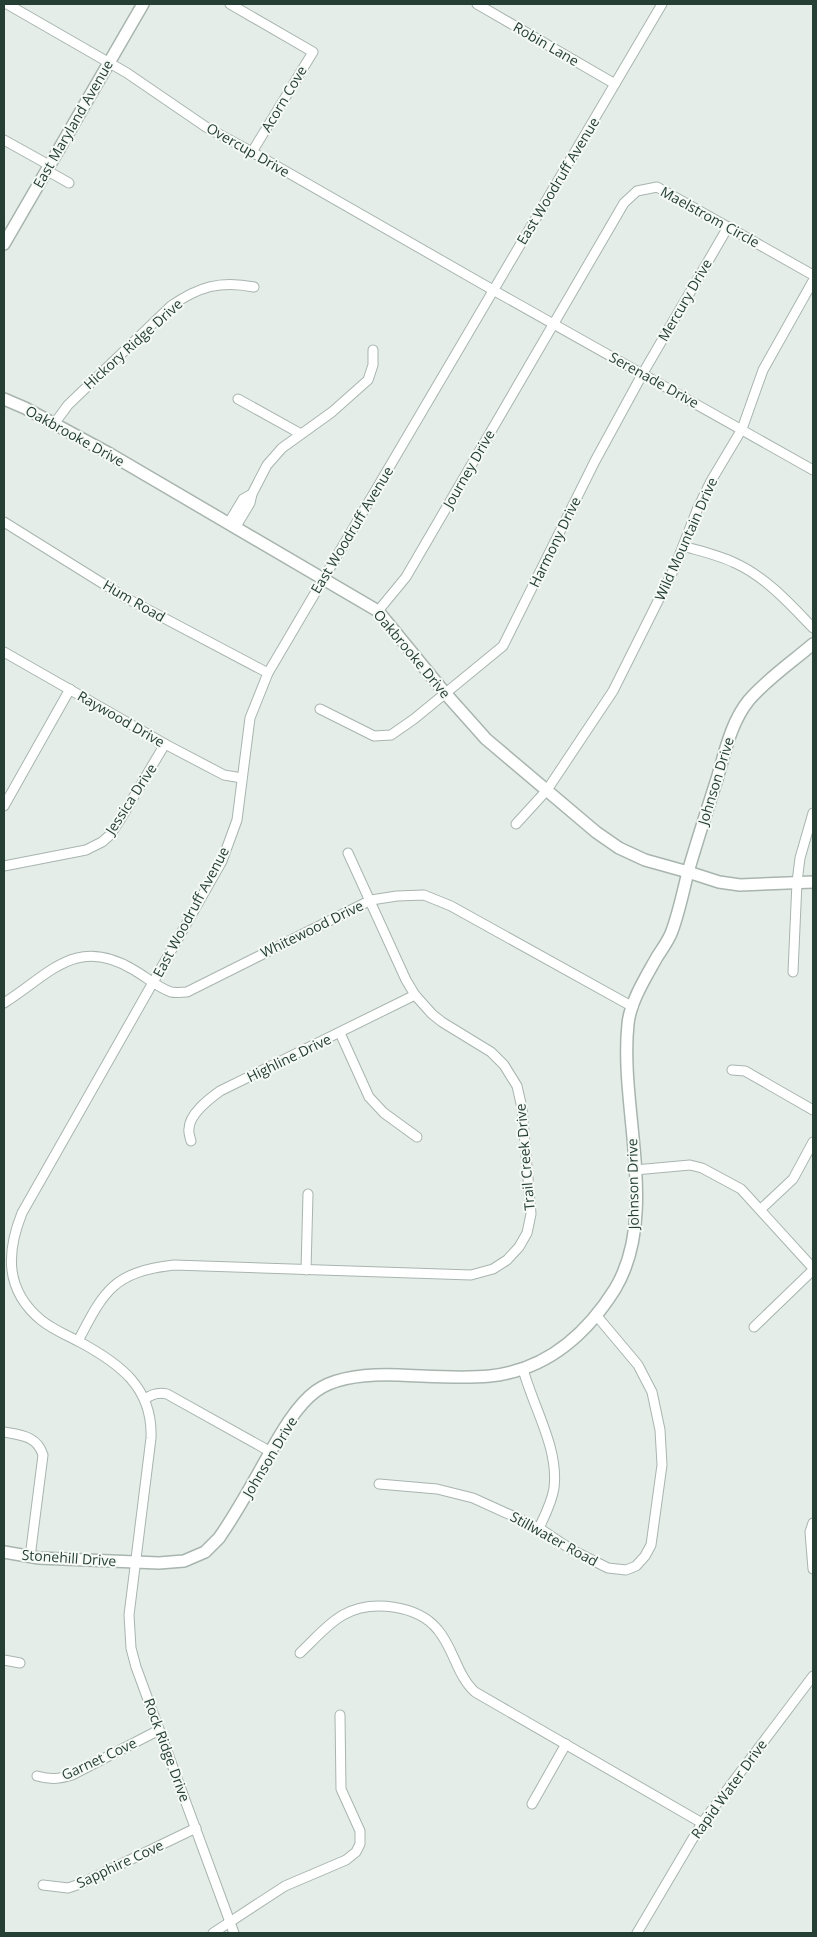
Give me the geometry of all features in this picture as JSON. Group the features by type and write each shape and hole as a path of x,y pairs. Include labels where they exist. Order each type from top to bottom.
{"street":[{"name":"Overcup Drive","path":"7,4 151,88 206,127 493,290"},
{"name":"East Maryland Avenue","path":"4,244 143,4"},
{"name":"Acorn Cove","path":"230,4 313,52 252,152"},
{"name":"Robin Lane","path":"477,4 615,84"},
{"name":"East Woodruff Avenue","path":"134,1561 151,1438 150,1414 145,1399 128,1374 110,1359 52,1328 28,1308 16,1287 10,1262 13,1236 22,1213 222,861 237,820 250,718 268,673 662,4"},
{"path":"4,140 48,167 69,183"},
{"name":"Maelstrom Circle","path":"554,324 624,203 637,191 657,187 813,275"},
{"name":"Mercury Drive","path":"643,373 728,227"},
{"name":"Wild Mountain Drive","path":"516,824 547,790 613,691 674,569 697,510 711,481 742,429 762,370 813,281"},
{"name":"Hickory Ridge Drive","path":"54,424 68,405 171,306 189,294 205,287 227,284 254,287"},
{"name":"Serenade Drive","path":"493,290 813,470"},
{"name":"Journey Drive","path":"378,610 406,578 554,324"},
{"path":"232,526 267,465 282,448 337,407 368,380 373,364 373,350"},
{"name":"Harmony Drive","path":"320,709 374,736 391,734 414,719 503,646 595,462 643,373"},
{"name":"Oakbrooke Drive","path":"4,399 110,454 378,610 445,694 486,739 596,832 619,848 645,860 719,882 740,885 813,882"},
{"path":"238,399 301,434"},
{"name":"Hum Road","path":"4,522 126,598 268,673"},
{"path":"683,546 735,563 759,578 779,593 813,628"},
{"name":"Johnson Drive","path":"134,1561 184,1562 205,1552 219,1538 232,1519 285,1427 316,1391 343,1379 373,1374 486,1376 523,1369 572,1343 596,1315 621,1277 633,1244 636,1223 635,1170 627,1057 628,1021 655,961 672,933 688,872 734,726 748,701 813,644"},
{"name":"Raywood Drive","path":"4,652 165,744 224,775 242,778"},
{"path":"4,806 70,690"},
{"name":"Jessica Drive","path":"4,866 86,850 102,842 115,828 165,744"},
{"path":"793,972 797,882 800,858 813,813"},
{"name":"Trail Creek Drive","path":"78,1341 97,1305 109,1290 135,1272 151,1268 174,1265 472,1275 493,1269 507,1260 519,1247 527,1233 531,1214 522,1108 517,1086 504,1065 491,1052 442,1022 415,995 406,980 348,853"},
{"name":"Whitewood Drive","path":"154,982 172,992 187,992 371,900 397,896 424,895 451,906 633,1007"},
{"path":"4,1003 56,965 84,956 105,958 124,964 154,982"},
{"name":"Highline Drive","path":"191,1141 188,1127 202,1104 220,1091 415,995"},
{"path":"340,1033 369,1097 384,1113 417,1137"},
{"path":"732,1070 745,1071 813,1110"},
{"path":"761,1210 793,1179 813,1142"},
{"path":"635,1170 690,1165 702,1168 741,1189 813,1269 754,1327"},
{"path":"306,1270 308,1194"},
{"name":"Stillwater Road","path":"379,1484 437,1489 473,1498 539,1528 572,1550 608,1568 626,1570 636,1566 645,1556 651,1545 662,1465 660,1430 652,1392 638,1365 596,1315"},
{"path":"523,1369 554,1467 554,1488 550,1504 539,1528"},
{"path":"145,1399 151,1394 159,1392 167,1394 271,1452"},
{"path":"4,1432 26,1435 40,1445 42,1455 30,1557"},
{"path":"813,1524 810,1532 813,1569"},
{"name":"Stonehill Drive","path":"4,1552 30,1557 134,1561"},
{"name":"Rock Ridge Drive","path":"134,1561 128,1615 131,1648 136,1667 234,1933"},
{"path":"300,1653 343,1614 369,1607 405,1609 427,1620 437,1629 468,1686 476,1692 702,1823"},
{"path":"4,1660 20,1663"},
{"name":"Rapid Water Drive","path":"637,1933 702,1823 812,1681"},
{"path":"212,1933 231,1923 284,1886 346,1860 356,1852 360,1844 360,1831 340,1789 340,1715"},
{"name":"Garnet Cove","path":"37,1776 59,1779 72,1775 159,1730"},
{"path":"532,1804 566,1744"},
{"name":"Sapphire Cove","path":"43,1885 68,1888 80,1884 196,1828"}]}
